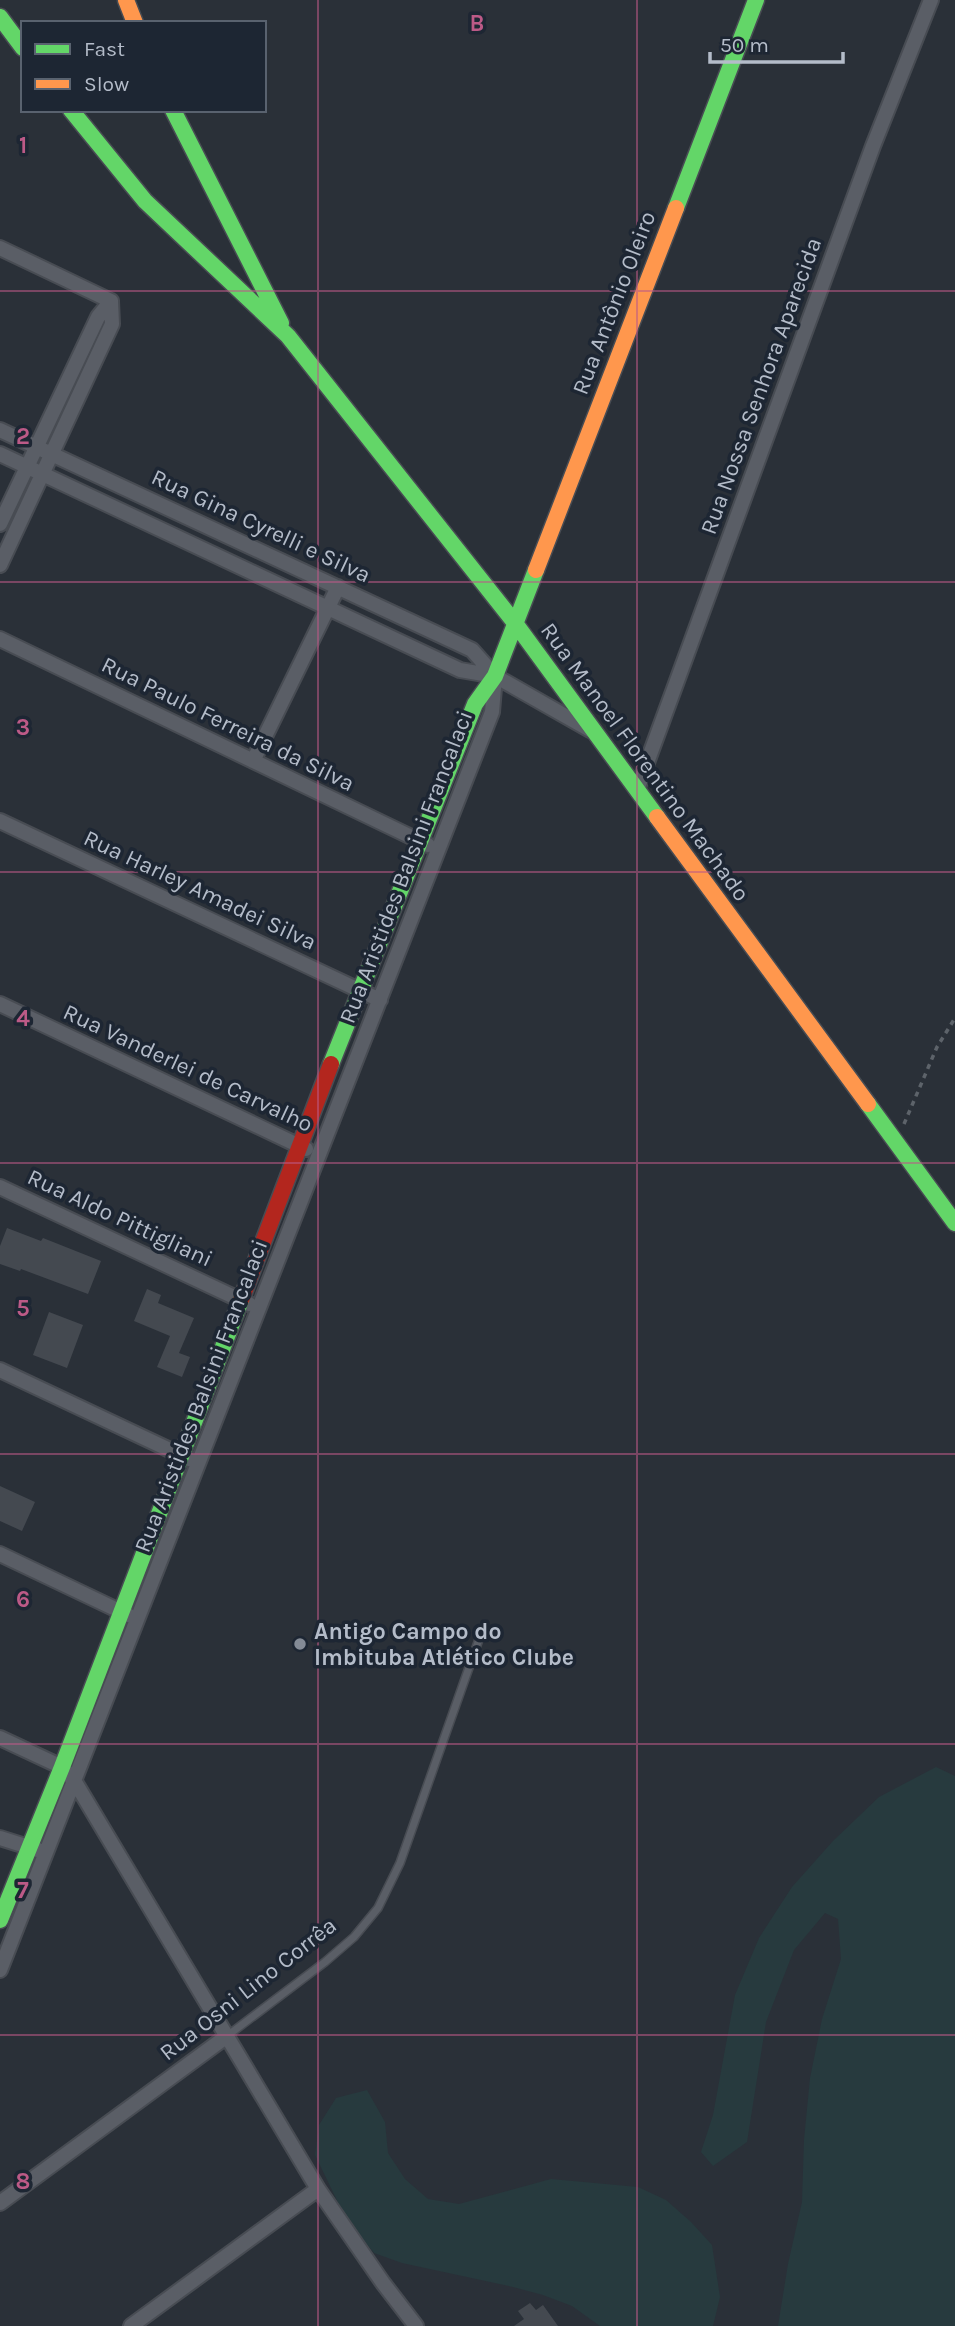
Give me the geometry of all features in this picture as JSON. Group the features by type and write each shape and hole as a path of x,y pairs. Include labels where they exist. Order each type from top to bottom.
{"street":[{"path":"126,0 134,21"},
{"name":"Rua Antônio Oleiro","path":"495,676 756,0"},
{"name":"Rua Nossa Senhora Aparecida","path":"637,790 873,146 931,0"},
{"path":"0,17 21,45"},
{"name":"Rua Manoel Florentino Machado","path":"73,112 145,201 288,336 515,623 955,1223"},
{"name":"Rua Manoel Florentino Machado","path":"174,112 288,336"},
{"path":"0,248 111,301"},
{"path":"0,524 98,317 111,301"},
{"path":"0,565 112,324 111,301"},
{"name":"Rua Gina Cyrelli e Silva","path":"0,429 471,650 495,676 596,733"},
{"name":"Rua Gina Cyrelli e Silva","path":"0,454 460,670 495,676"},
{"path":"253,761 338,587"},
{"name":"Rua Paulo Ferreira da Silva","path":"0,639 437,849"},
{"name":"Rua Aristides Balsini Francalaci","path":"0,1920 62,1767 359,990 475,704 495,676"},
{"name":"Rua Aristides Balsini Francalaci","path":"0,1970 492,712 495,676"},
{"name":"Rua Harley Amadei Silva","path":"0,821 380,1000"},
{"name":"Rua Vanderlei de Carvalho","path":"0,1004 318,1155"},
{"name":"Rua Aldo Pittigliani","path":"0,1187 259,1308"},
{"path":"0,1370 198,1464"},
{"path":"0,1554 138,1620"},
{"path":"0,1738 62,1767 75,1782 318,2189 416,2326"},
{"path":"0,1838 47,1853"},
{"name":"Rua Osni Lino Corrêa","path":"0,2203 227,2036"},
{"path":"131,2326 318,2189"}],"lane":[{"name":"Rua Osni Lino Corrêa","path":"227,2036 325,1962 354,1937 378,1908 400,1863 483,1628"}],"path":[{"path":"896,1142 937,1047 955,1018"}],"green space":[{"path":"936,1767 955,1776 955,2326 778,2326 802,2202 810,2078 822,2019 841,1959 838,1919 825,1913 794,1950 766,2022 747,2142 713,2166 701,2152 713,2115 735,1995 759,1938 792,1887 833,1841 879,1797"},
{"path":"367,2090 385,2122 388,2153 405,2179 428,2199 459,2204 551,2179 638,2187 666,2200 712,2245 720,2297 713,2326 600,2326 572,2306 543,2295 402,2263 374,2253 347,2221 315,2155 319,2125 336,2098"}],"building":[{"path":"7,1228 41,1241 43,1238 101,1261 88,1294 0,1264 0,1246"},
{"path":"147,1289 161,1295 158,1303 194,1318 179,1353 190,1357 182,1377 157,1367 170,1336 134,1321"},
{"path":"49,1312 83,1325 67,1368 33,1355"},
{"path":"0,1486 35,1502 22,1531 0,1521"},
{"path":"530,2303 536,2310 543,2305 558,2326 514,2326 524,2319 518,2311"}],"traffic: fast":[{"path":"676,208 756,0"},
{"path":"0,17 21,45"},
{"path":"73,112 145,201 288,336 515,623 657,817"},
{"path":"174,112 281,323"},
{"path":"331,1064 475,704 495,676 536,570"},
{"path":"868,1104 955,1223"},
{"path":"0,1920 62,1767 241,1300"}],"traffic: slow":[{"path":"126,0 134,21"},
{"path":"536,570 676,208"},
{"path":"657,817 868,1104"}],"traffic: jam":[{"path":"241,1300 331,1064"}],"place":[{"name":"Antigo Campo do Imbituba Atlético Clube","path":"300,1644"}]}
